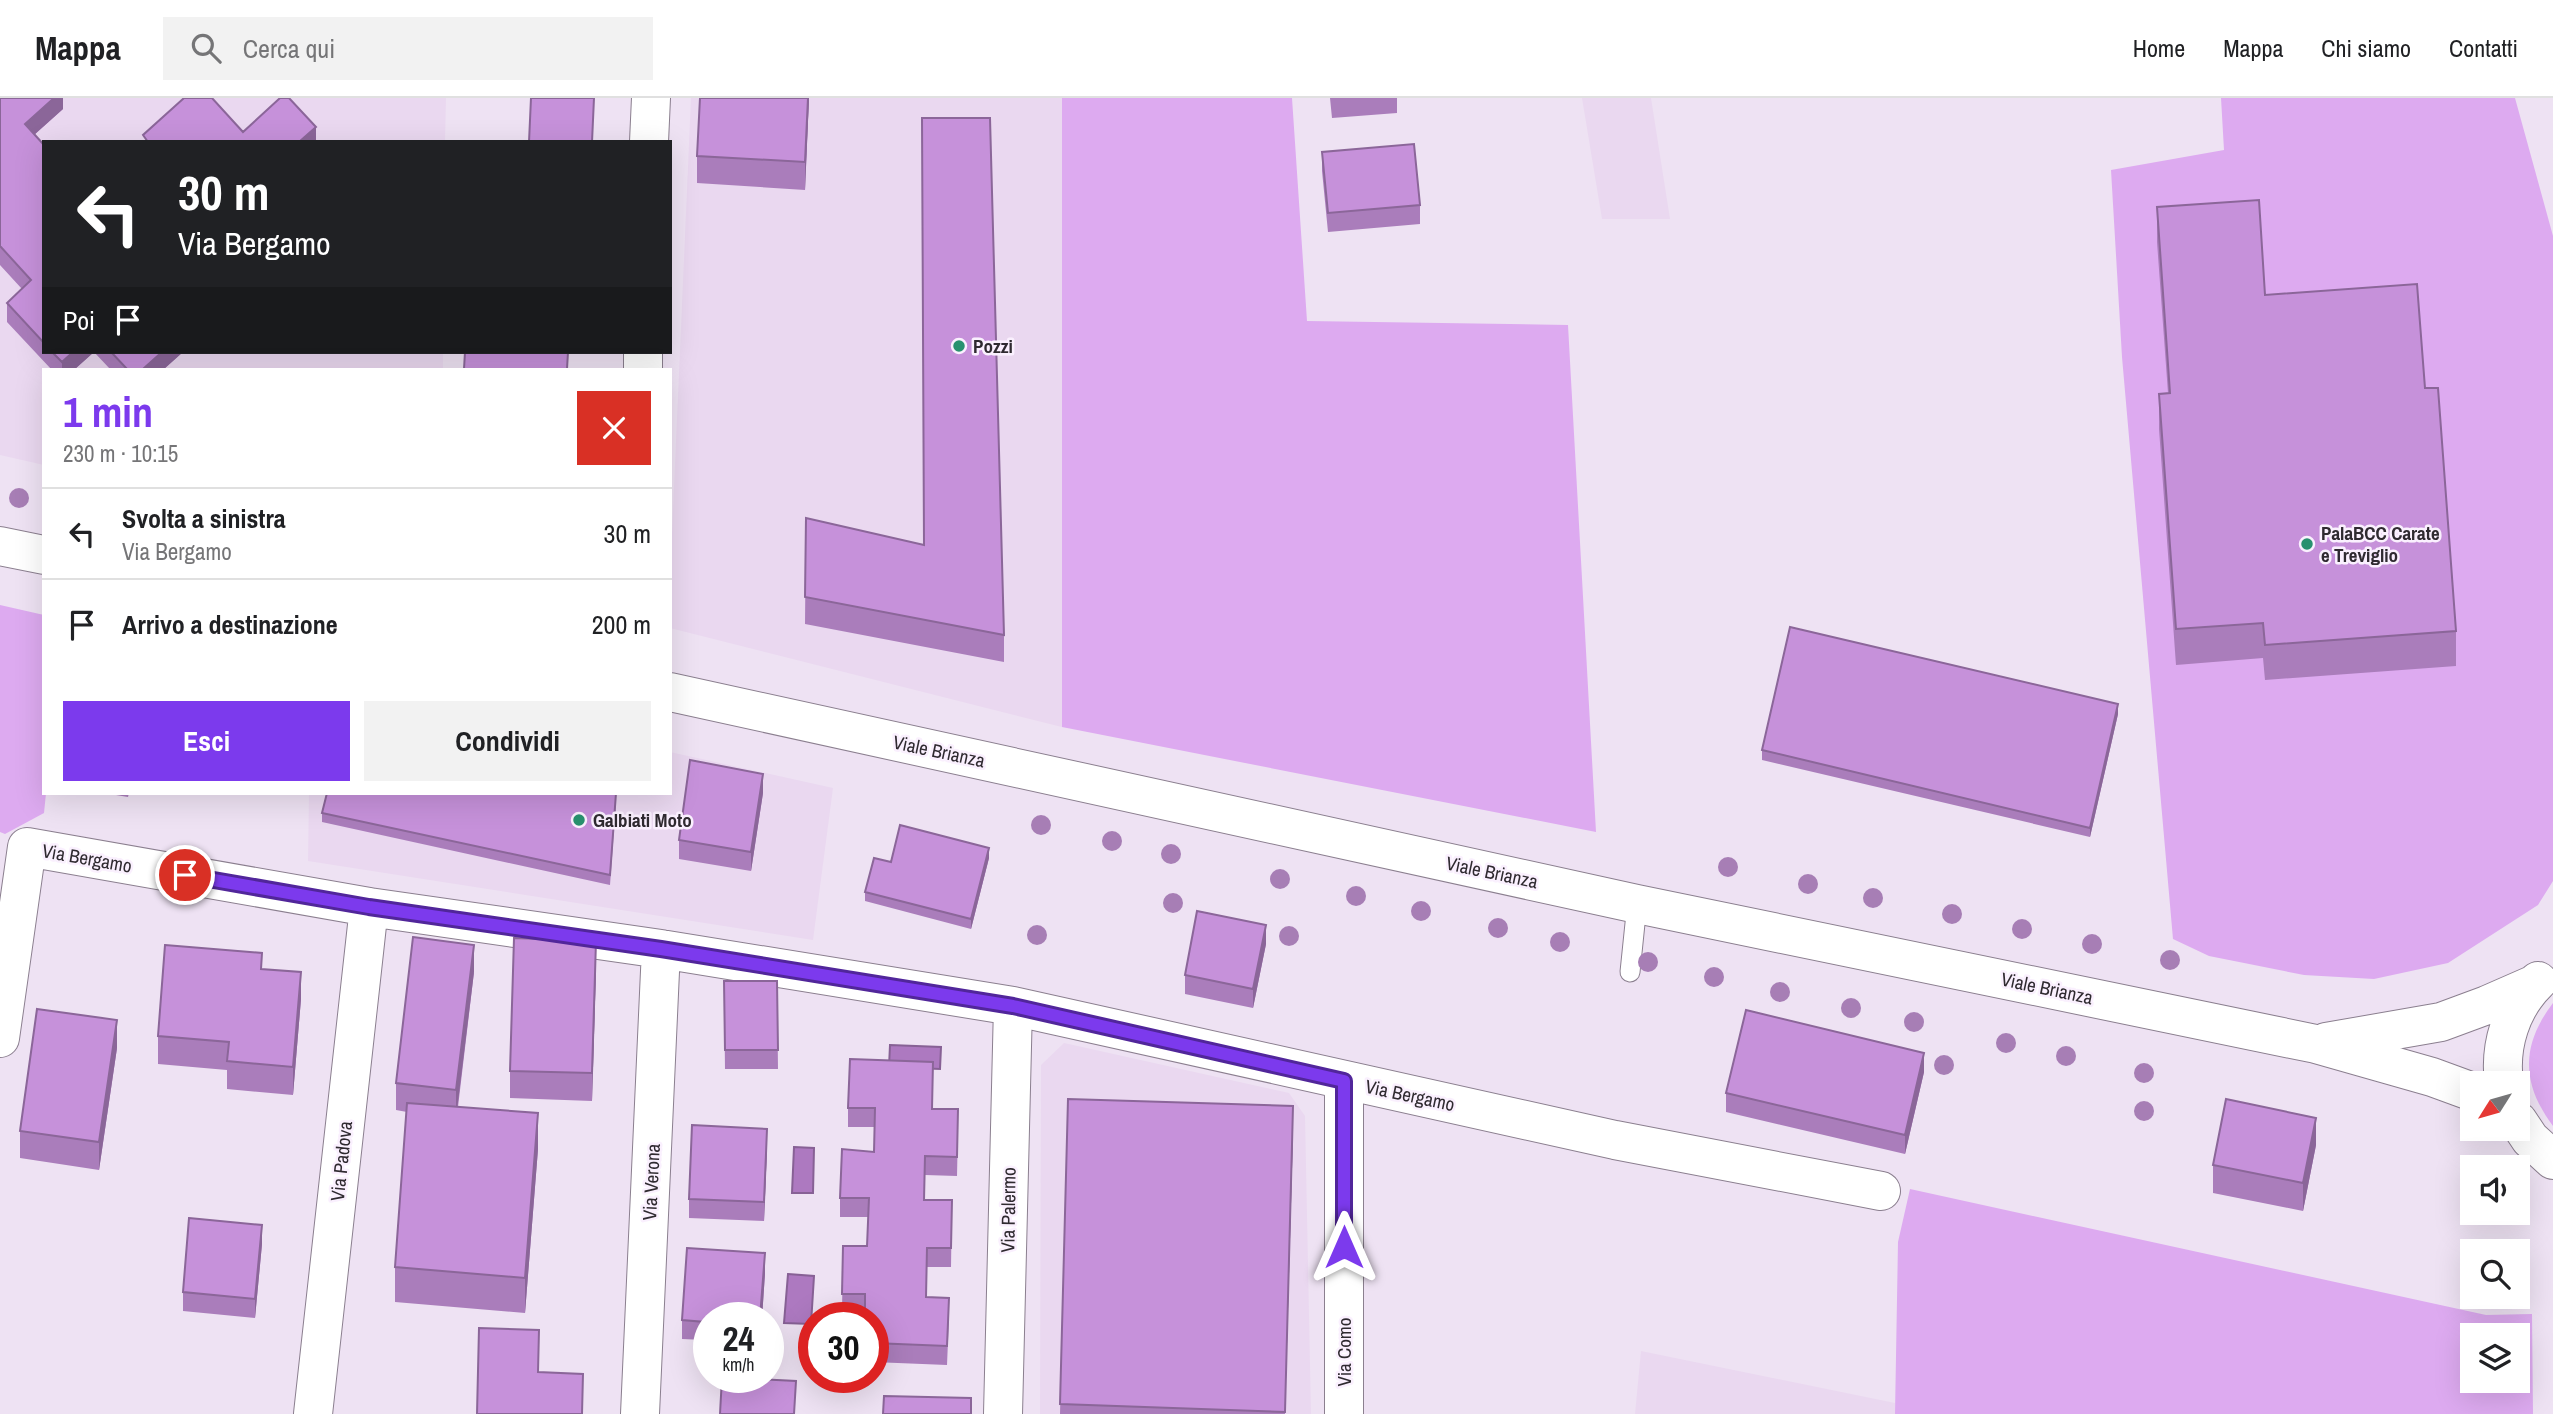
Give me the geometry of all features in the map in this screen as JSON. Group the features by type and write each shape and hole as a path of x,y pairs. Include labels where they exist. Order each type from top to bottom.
{"street":[{"path":"649,140 651,98"},
{"path":"0,546 42,555"},
{"name":"Viale Brianza","path":"672,692 1637,904 2316,1044 2460,1087"},
{"name":"Via Bergamo","path":"0,1038 27,847 369,907 661,949 1013,1006 1615,1140 1881,1191"},
{"name":"Via Padova","path":"313,1414 369,907"},
{"name":"Via Verona","path":"640,1414 661,949"},
{"path":"2504,1071 2504,1045 2515,1012 2544,976"},
{"name":"Viale Brianza","path":"2316,1044 2441,1022 2487,1005 2544,976"},
{"name":"Via Palermo","path":"1003,1414 1013,1006"},
{"name":"Via Como","path":"1344,1081 1344,1414"},
{"path":"2530,1139 2553,1161"}],"lane":[{"path":"1630,972 1637,904"}],"shaded area":[{"path":"0,98 446,98 445,140 42,140 42,354 443,354 443,368 42,368 42,465 0,455"},
{"path":"691,98 1062,98 1062,727 672,629 672,534"},
{"path":"1062,98 1292,98 1307,321 1568,325 1596,832 1062,727"},
{"path":"1582,98 1651,98 1670,219 1602,219"},
{"path":"2221,98 2515,98 2553,236 2553,881 2538,905 2448,963 2374,979 2304,975 2209,956 2173,939 2122,357 2111,170 2224,150"},
{"path":"0,605 42,615 42,795 46,795 44,813 5,834 0,832"},
{"path":"672,752 833,788 813,940 308,861 309,795 672,795"},
{"path":"2553,1003 2553,1126 2542,1110 2530,1079 2531,1049 2542,1019"},
{"path":"1064,1043 1289,1093 1305,1116 1311,1414 1040,1414 1041,1065"},
{"path":"890,1045 941,1047 940,1069 889,1067"},
{"path":"794,1147 814,1148 813,1193 792,1193"},
{"path":"1910,1189 2486,1315 2532,1314 2533,1414 1895,1414 1898,1242"},
{"path":"788,1274 814,1276 812,1302 798,1302 798,1324 784,1323"},
{"path":"1641,1351 1895,1403 1895,1414 1635,1414"}],"building":[{"path":"0,98 54,98 25,124 42,143 42,341 7,303 31,280 0,246"},
{"path":"184,98 212,98 243,132 280,98 289,98 316,127 301,140 147,140 143,135"},
{"path":"531,98 594,98 592,140 529,140"},
{"path":"700,98 808,98 805,162 697,156"},
{"name":"Pozzi","path":"922,118 990,118 1004,635 805,597 806,518 924,545"},
{"path":"1414,144 1420,205 1328,213 1322,152"},
{"name":"PalaBCC Carate e Treviglio","path":"2259,200 2265,295 2417,284 2425,388 2438,388 2456,631 2265,645 2263,623 2176,629 2159,394 2170,393 2157,207"},
{"path":"54,354 71,354 62,362"},
{"path":"113,354 160,354 144,368 126,368"},
{"path":"465,354 568,354 567,368 464,368"},
{"path":"1790,627 2118,704 2090,828 1762,750"},
{"path":"690,760 763,774 751,852 679,840"},
{"path":"326,795 616,795 610,875 322,813"},
{"path":"900,825 989,848 971,919 865,892 874,858 891,862"},
{"path":"1197,911 1266,925 1253,989 1185,975"},
{"path":"413,937 474,945 456,1090 396,1083"},
{"path":"514,938 596,941 592,1073 510,1071"},
{"path":"165,945 262,953 261,969 301,972 293,1067 227,1061 229,1042 158,1036"},
{"path":"724,981 777,981 778,1050 725,1050"},
{"path":"37,1009 117,1020 99,1142 20,1131"},
{"path":"1746,1010 1924,1053 1905,1135 1726,1093"},
{"path":"850,1059 933,1062 932,1109 958,1109 957,1157 925,1156 924,1200 952,1200 951,1248 927,1248 926,1297 949,1298 947,1346 889,1344 889,1302 865,1302 865,1294 842,1294 843,1246 867,1246 869,1198 840,1198 842,1149 874,1152 875,1108 848,1108"},
{"path":"1068,1099 1293,1106 1285,1412 1060,1404"},
{"path":"2226,1099 2316,1118 2303,1183 2213,1165"},
{"path":"407,1103 538,1113 525,1278 395,1267"},
{"path":"692,1125 767,1129 764,1202 689,1199"},
{"path":"189,1218 262,1225 255,1299 183,1292"},
{"path":"687,1248 765,1253 761,1302 693,1302 693,1321 682,1320"},
{"path":"479,1328 539,1330 538,1372 583,1374 582,1414 477,1414"},
{"path":"784,1380 796,1381 794,1414 720,1414 721,1393 784,1393"},
{"path":"884,1396 971,1398 971,1414 883,1414"}],"place":[{"name":"Pozzi","path":"959,346"},
{"name":"PalaBCC Carate e Treviglio","path":"2307,544"},
{"name":"Galbiati Moto","path":"579,820"}],"route":[{"path":"185,875 369,907 661,949 1013,1006 1344,1081 1344,1247"}]}
